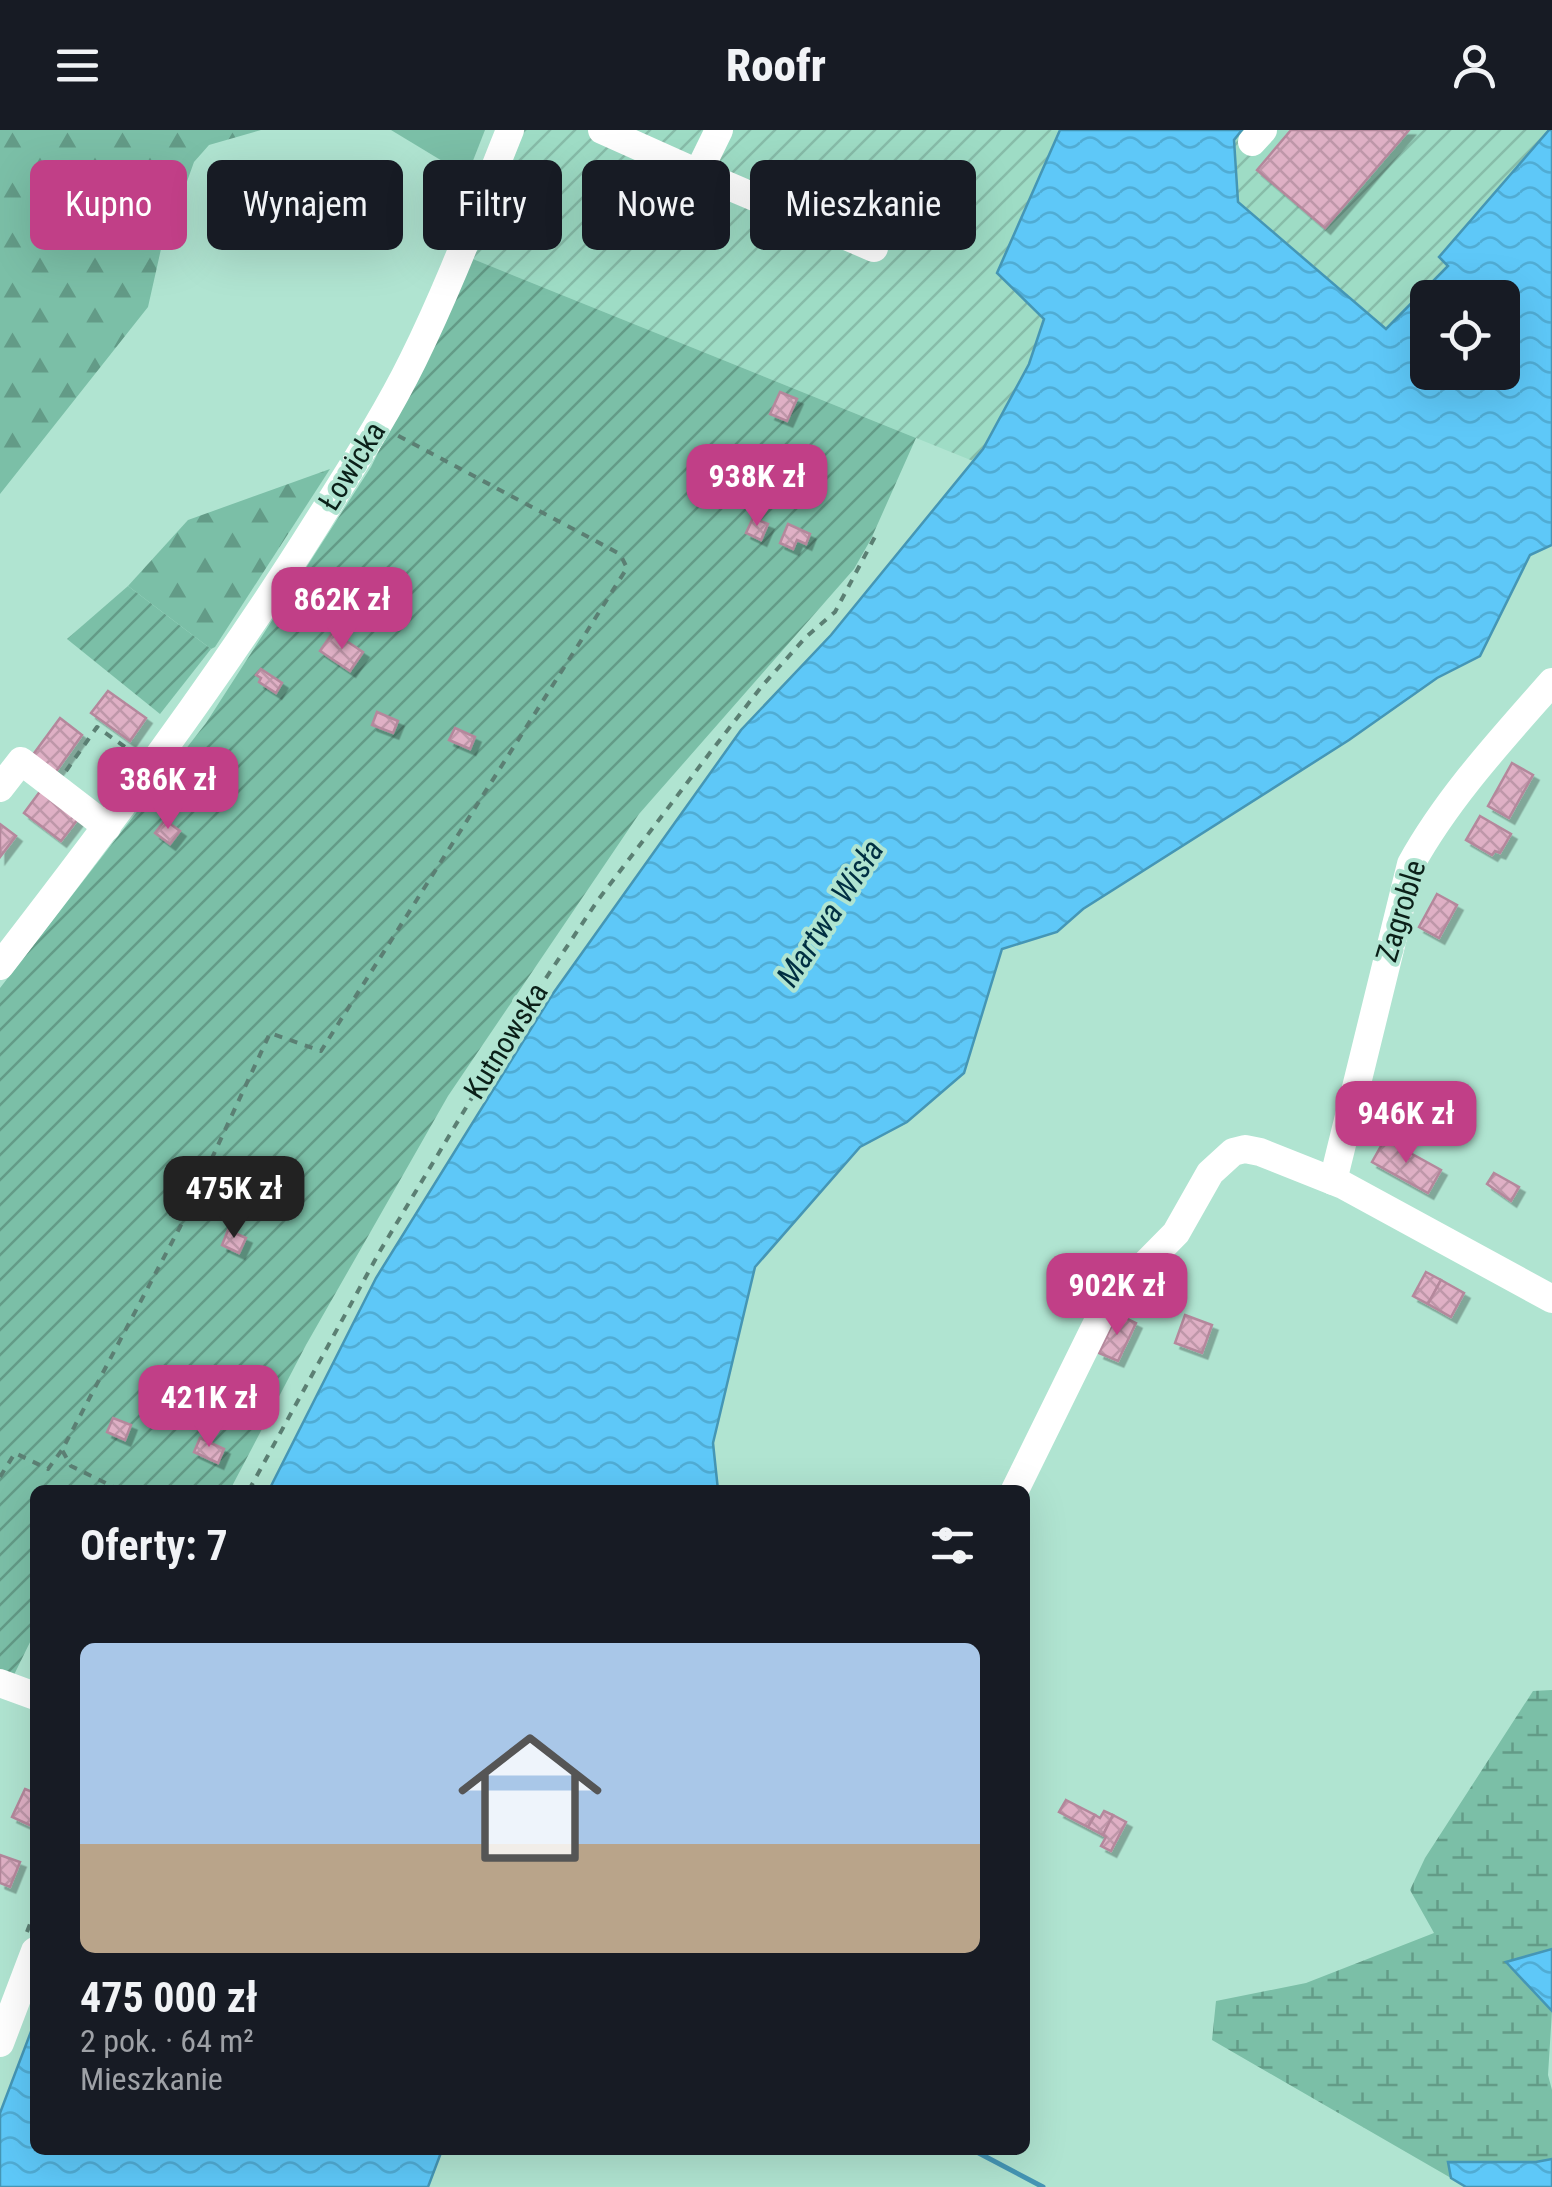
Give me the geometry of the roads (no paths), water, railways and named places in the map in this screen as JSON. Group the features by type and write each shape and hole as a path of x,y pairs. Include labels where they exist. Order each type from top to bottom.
{"street":[{"name":"Łowicka","path":"0,966 107,827 251,627 378,425 428,326 510,130"},
{"path":"602,130 669,160"},
{"path":"704,160 718,130"},
{"name":"Zagroble","path":"1333,1181 1411,864 1490,753 1552,682"},
{"path":"0,788 21,761 107,827"},
{"path":"1017,1485 1107,1304 1176,1233 1200,1188 1220,1160 1233,1152 1260,1152 1333,1181 1552,1300"},
{"path":"0,1683 30,1694"},
{"path":"0,2044 30,1964"}],"water":[{"name":"Martwa Wisła","path":"1060,130 1242,130 1234,140 1238,202 1386,329 1410,305 1410,390 1520,390 1520,280 1434,280 1448,266 1439,257 1552,130 1552,545 1530,555 1480,656 1437,678 1349,740 1083,909 1057,932 1002,949 964,1073 907,1122 860,1147 755,1267 713,1443 717,1485 272,1485 376,1278 552,995 741,730 831,635 983,449 1029,364 1044,319 997,273"},
{"path":"1552,1949 1552,2011 1506,1962"},
{"path":"30,2034 30,2155 440,2155 428,2187 0,2187 0,2113"},
{"path":"1552,2159 1552,2187 1466,2187 1451,2178 1448,2162 1536,2162"}],"waterway":[{"path":"982,2155 1043,2187"}]}
